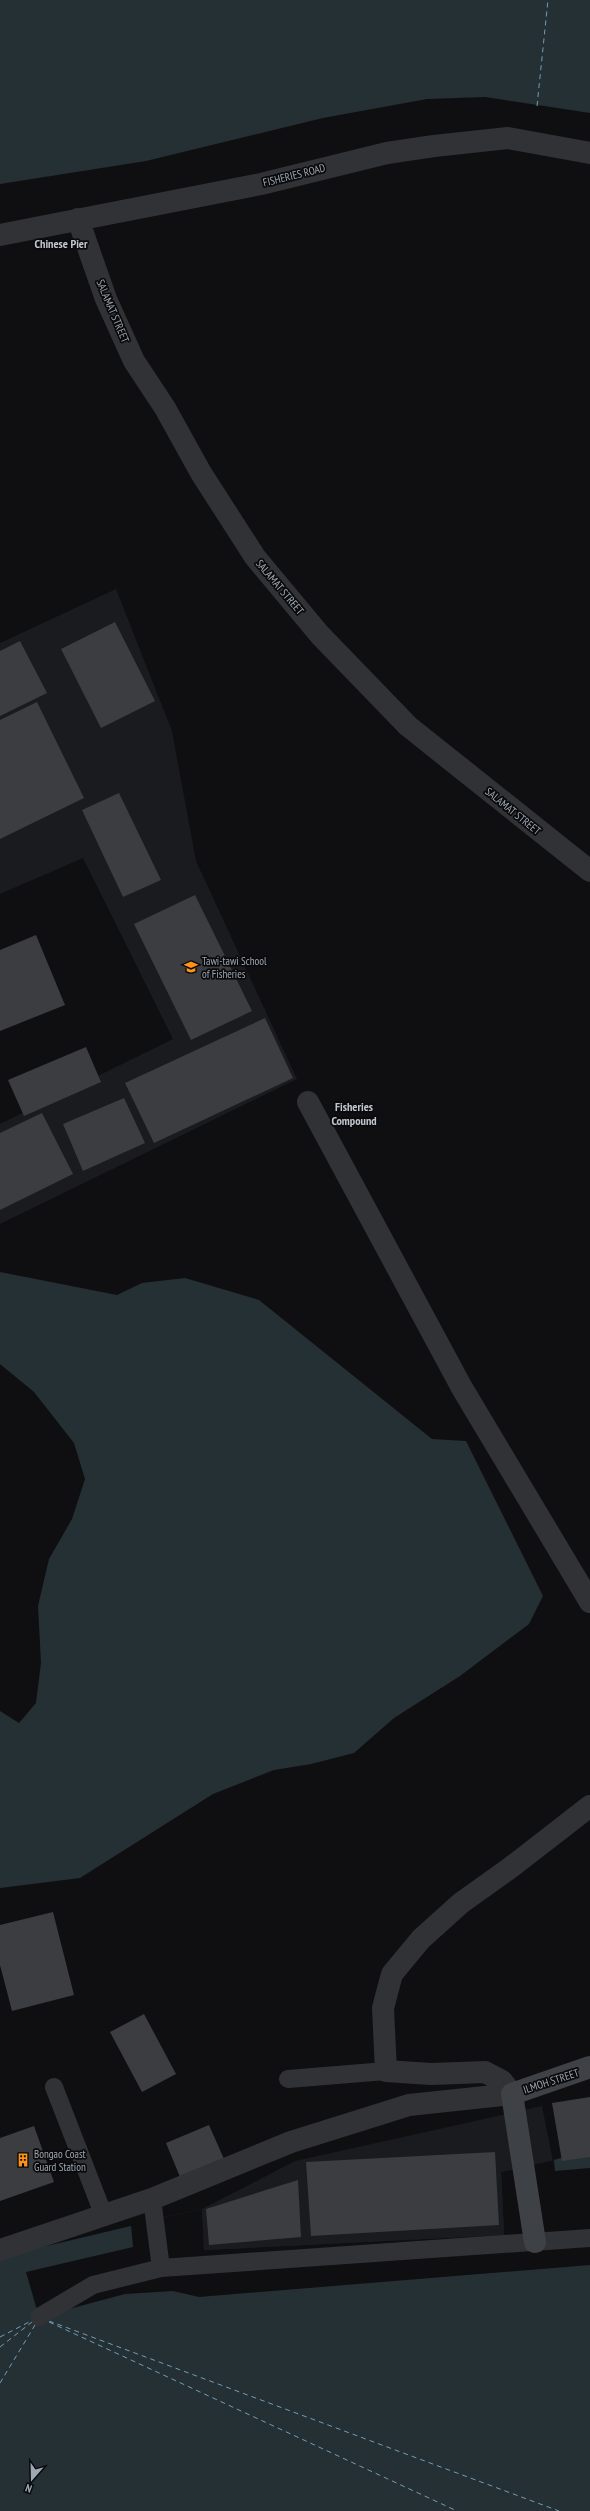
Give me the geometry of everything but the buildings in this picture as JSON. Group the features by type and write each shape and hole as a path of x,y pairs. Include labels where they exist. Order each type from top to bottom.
{"street":[{"name":"FISHERIES ROAD","path":"0,235 261,184 387,153 434,146 508,138 590,153"},
{"name":"SALAMAT STREET","path":"78,219 106,299 134,361 165,408 201,473 255,557 320,635 408,726 590,871"},
{"path":"308,1102 458,1381 590,1602"},
{"path":"535,2242 512,2094 502,2081 485,2072 431,2074 386,2071 383,2008 392,1974 421,1939 461,1903 510,1868 590,1806"},
{"name":"ILMOH STREET","path":"512,2094 590,2067"},
{"path":"0,2250 152,2200 291,2142 409,2105 512,2094"}],"lane":[{"path":"288,2079 386,2071"},
{"path":"54,2087 104,2216"},
{"path":"152,2200 161,2268"},
{"path":"39,2317 93,2285 161,2268 590,2238"}],"shaded area":[{"path":"0,0 590,0 590,113 485,97 427,99 323,118 146,161 0,184"},
{"name":"Tawi-tawi School of Fisheries","path":"116,589 172,731 196,861 297,1079 0,1224 0,1124 173,1039 83,858 0,894 0,643"},
{"path":"0,1272 117,1295 142,1283 185,1278 259,1300 432,1439 466,1441 543,1596 529,1624 460,1676 394,1718 354,1753 311,1764 274,1770 213,1794 80,1878 0,1888 0,1711 19,1723 36,1703 41,1663 38,1606 49,1559 72,1519 85,1479 74,1443 34,1392 0,1364"},
{"path":"542,2106 555,2171 590,2265 199,2297 155,2219 202,2209 295,2161"},
{"path":"590,2148 590,2511 0,2511 0,2259 30,2250 202,2209 204,2250 504,2235 501,2172 554,2160"}],"pier":[{"path":"554,2160 555,2171 590,2168 590,2265 199,2297 173,2291 125,2294 39,2317 26,2272 133,2247 131,2225 202,2209 204,2250 504,2235 501,2172"}],"ferry route":[{"path":"537,106 548,0"},
{"path":"0,2337 31,2321"},
{"path":"49,2321 559,2511"},
{"path":"0,2347 32,2322"},
{"path":"49,2322 457,2511"},
{"path":"0,2383 35,2325"}],"place":[{"name":"Tawi-tawi School of Fisheries","path":"191,967"},
{"name":"Bongao Coast Guard Station","path":"23,2160"}],"district":[{"name":"Chinese Pier","path":"61,244"},
{"name":"Fisheries Compound","path":"354,1114"}]}
